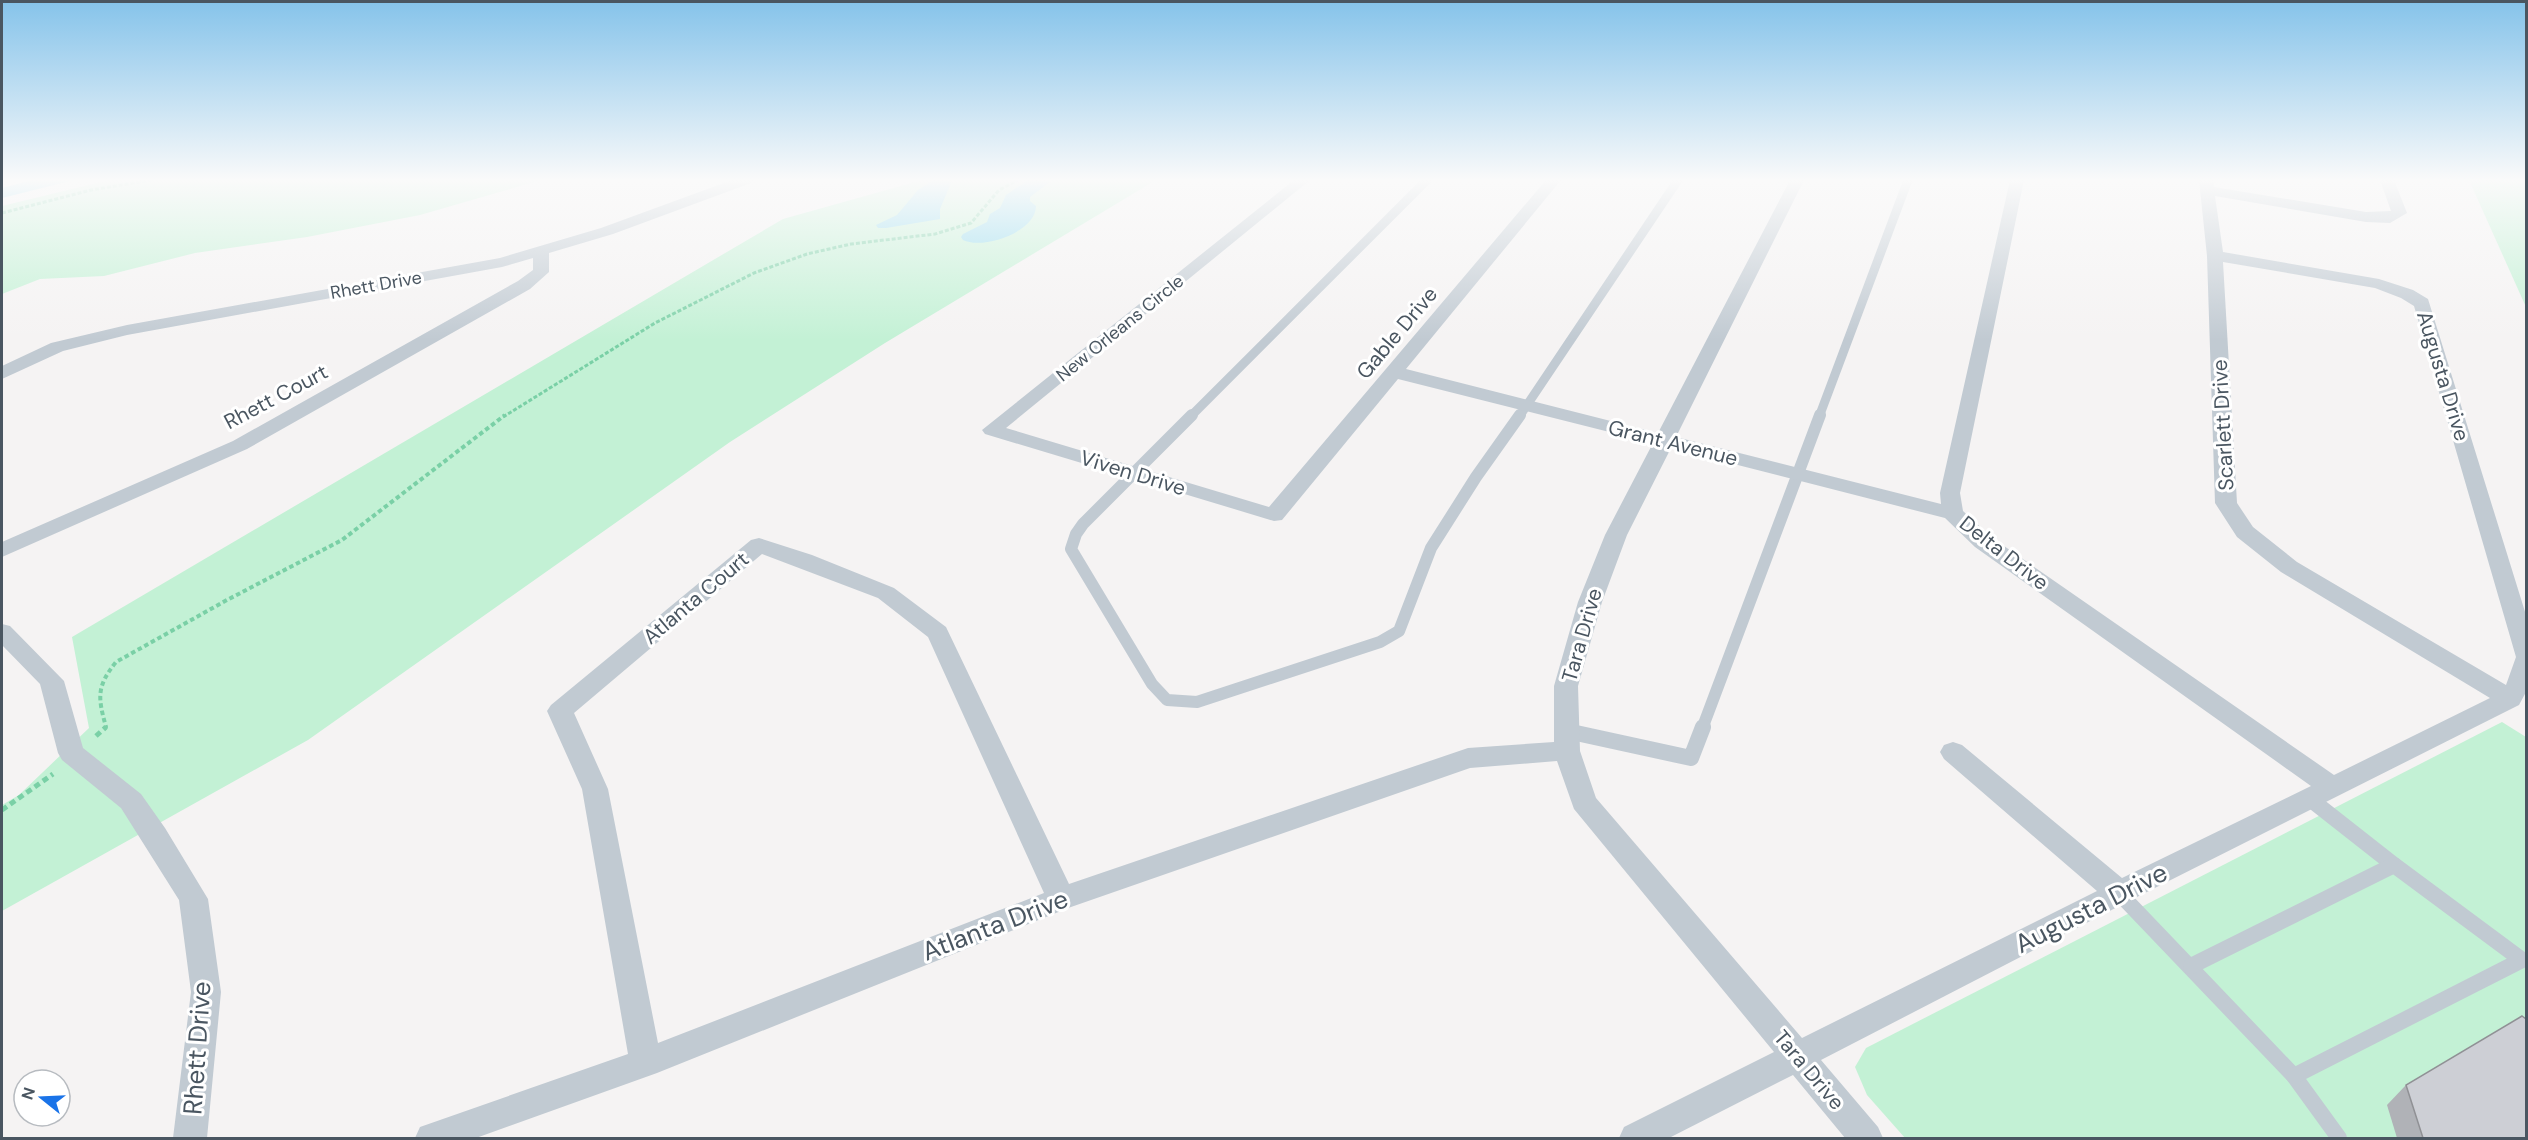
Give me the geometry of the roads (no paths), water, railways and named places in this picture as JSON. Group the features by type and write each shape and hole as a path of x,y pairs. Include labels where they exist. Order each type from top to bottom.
{"street":[{"name":"Rhett Drive","path":"2,373 57,347 127,330 491,264 600,233"},
{"name":"New Orleans Circle","path":"992,430 1237,233"},
{"name":"Gable Drive","path":"1274,515 1510,233"},
{"name":"Tara Drive","path":"1770,233 1616,535 1590,602 1566,686 1567,741 1584,802 1866,1138"},
{"name":"Delta Drive","path":"2006,233 1950,493 1953,513 1983,542 2321,794"},
{"name":"Scarlett Drive","path":"2212,233 2226,503 2245,532 2289,567 2510,699"},
{"name":"Rhett Court","path":"2,550 240,445 319,402 524,285 541,272 541,251"},
{"name":"Augusta Drive","path":"2215,256 2379,284 2407,294 2421,303 2526,653"},
{"name":"Grant Avenue","path":"1394,372 1953,513"},
{"name":"Viven Drive","path":"992,430 1274,515"},
{"name":"Atlanta Court","path":"646,1063 595,789 560,711 759,545 804,560 886,593 938,633 1061,899"},
{"name":"Rhett Drive","path":"2,632 52,681 71,753 131,801 193,899 206,992 190,1138"},
{"path":"2510,699 2523,677 2526,661"},
{"name":"Augusta Drive","path":"1636,1138 1799,1058 2119,893 2510,699"},
{"name":"Atlanta Drive","path":"432,1138 646,1063 1061,899 1468,758 1567,741"},
{"path":"1953,752 2119,893"}],"lane":[{"path":"1374,233 1083,524 1076,534 1071,549 1152,684 1167,700 1197,702 1380,642 1398,631 1431,548 1476,477 1527,406 1642,233"},
{"path":"1567,741 1691,758 1888,233"},
{"path":"2294,1076 2522,960 2394,865 2321,794"},
{"path":"2191,966 2394,865"},
{"path":"2119,893 2294,1076 2339,1138"}],"water":[{"path":"1014,233 983,243 963,240 961,237 963,234"}]}
